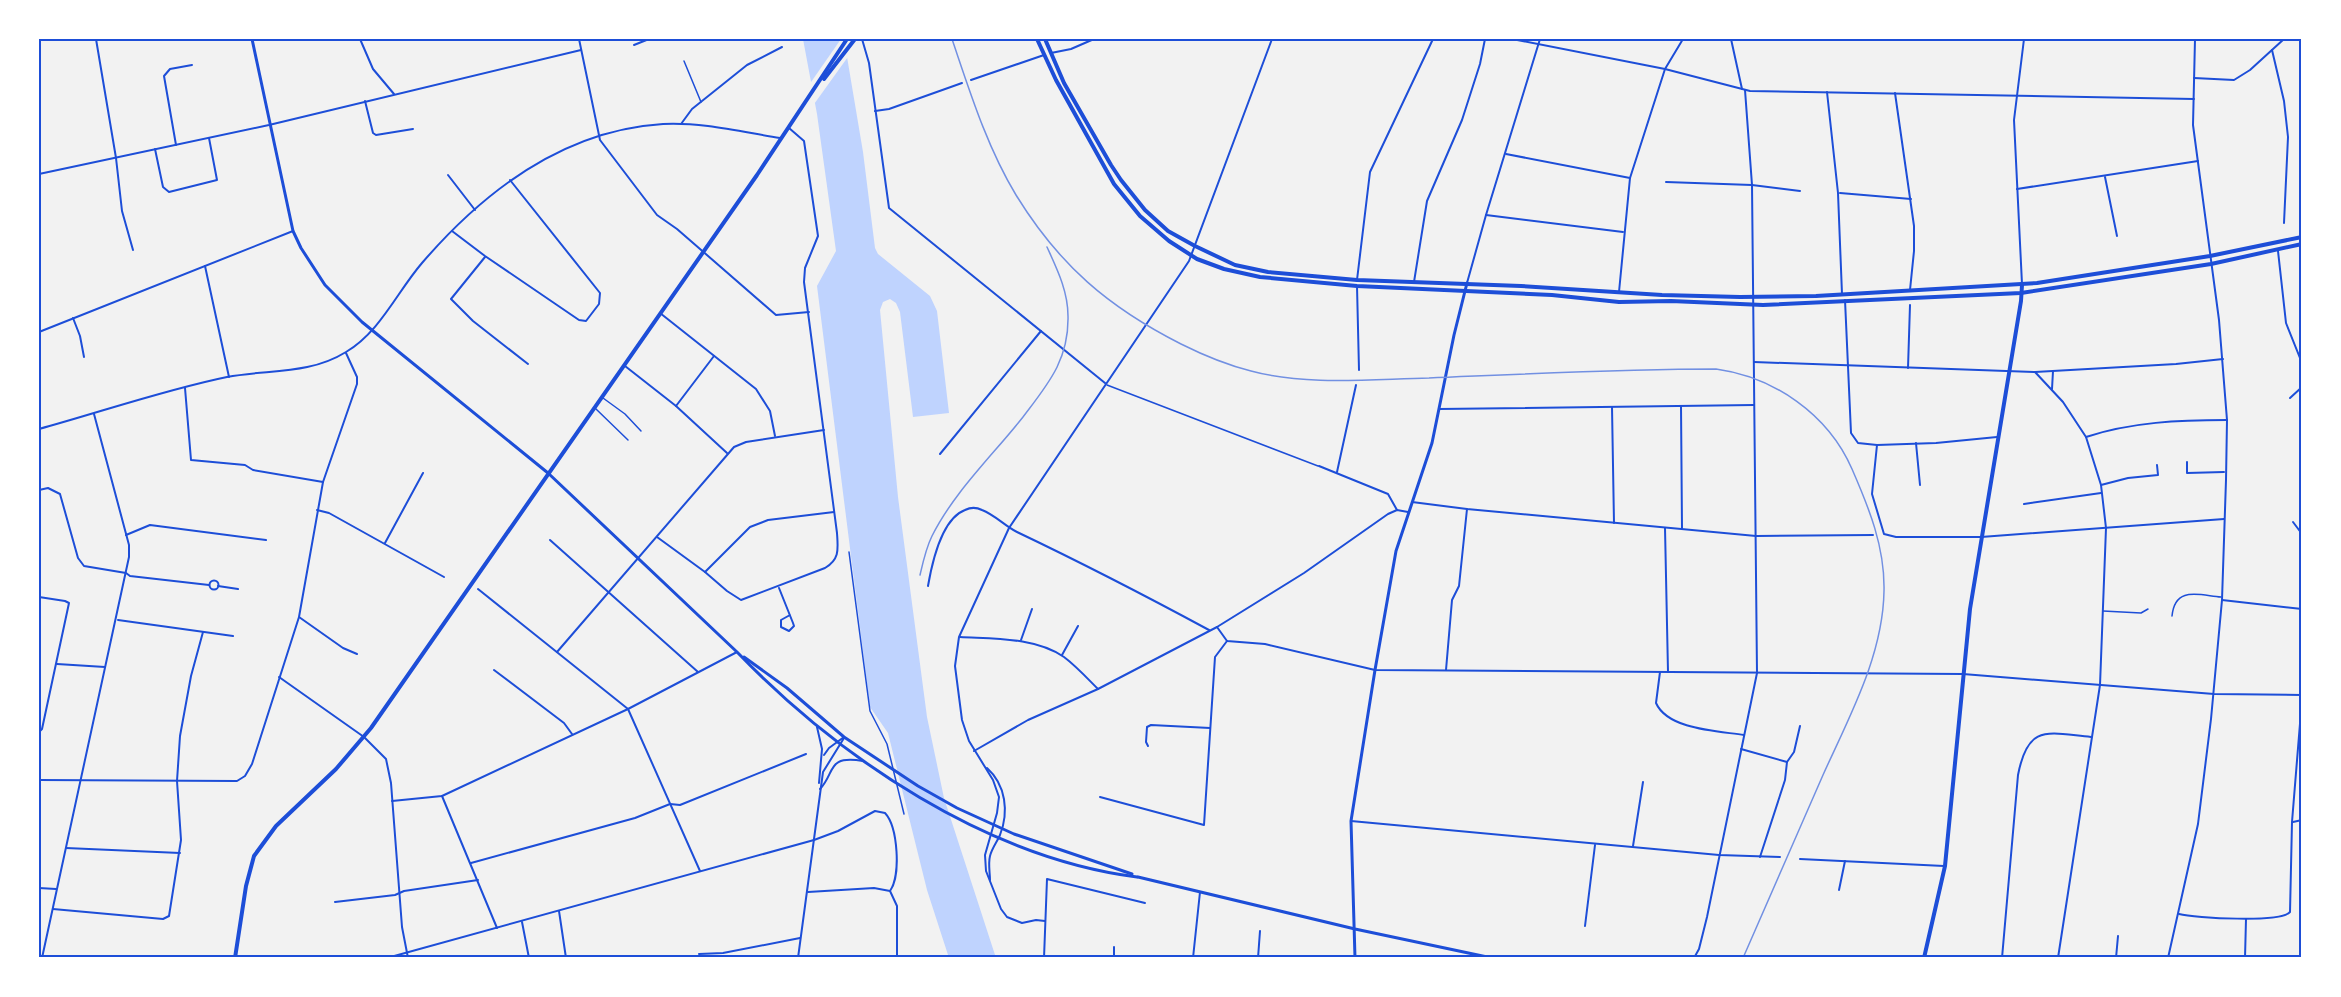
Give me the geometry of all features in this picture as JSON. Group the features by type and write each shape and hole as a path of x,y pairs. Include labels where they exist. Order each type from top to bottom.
{"main road":[{"path":"235,958 246,886 254,856 276,826 336,769 364,736 603,398 783,138 847,39"},
{"path":"809,98 855,39"},
{"path":"1037,39 1070,105 1123,197 1153,229 1191,255 1242,274 1357,286 1552,295 1618,302 1671,301 1752,305 2022,293 2211,264 2302,244"},
{"path":"1045,39 1065,83 1120,180 1160,224 1195,246 1228,262 1254,270 1357,280 1752,297 2022,285 2210,256 2302,237"},
{"path":"1924,958 1945,866 1968,619 2022,285"}],"street":[{"path":"96,39 116,158 122,211 133,250"},
{"path":"252,39 293,231 325,285 371,330 548,474 765,681 840,745 889,778 960,819 1050,857 1355,929 1492,958"},
{"path":"360,39 373,69 394,94"},
{"path":"579,39 598,136 657,215 703,251 776,315 809,312"},
{"path":"634,45 649,39"},
{"path":"862,39 869,63 886,198 891,212 1105,384"},
{"path":"1051,53 1071,49 1094,39"},
{"path":"1045,921 1022,923 1007,917 1000,909 984,861 999,797 993,780 974,751 962,720 955,666 959,637 1010,528 1191,255 1272,39"},
{"path":"1357,280 1370,172 1433,39"},
{"path":"1414,282 1427,201 1462,120 1480,64 1485,39"},
{"path":"1512,39 1665,69 1743,90 2194,99"},
{"path":"1355,958 1351,821 1393,565 1408,512 1429,454 1467,283 1540,39"},
{"path":"1619,293 1630,178 1665,69 1683,39"},
{"path":"1694,958 1699,949 1757,673 1752,185 1743,90 1731,39"},
{"path":"2022,285 2014,140 2024,39"},
{"path":"2168,958 2198,824 2214,694 2222,598 2226,472 2227,420 2223,358 2193,125 2195,39"},
{"path":"2194,78 2234,80 2250,70 2284,39"},
{"path":"681,124 692,109 747,65 782,47"},
{"path":"39,174 269,125 582,50"},
{"path":"2272,50 2284,101 2288,137 2284,223"},
{"path":"971,81 1044,55"},
{"path":"176,145 164,76 170,69 192,65"},
{"path":"875,111 889,109 962,83"},
{"path":"1827,92 1838,193 1842,294"},
{"path":"1896,93 1911,199 1914,250 1910,291"},
{"path":"365,101 373,133 376,135 413,129"},
{"path":"39,429 229,377 305,369 346,352 371,330 421,264 452,231 510,180 558,153 598,136 644,126 681,124 783,138"},
{"path":"39,128 40,132"},
{"path":"657,537 741,600 779,587 833,563 838,550 804,282 805,268 818,236 804,141 789,128"},
{"path":"156,149 165,191 192,187 217,180 209,138"},
{"path":"1506,154 1630,178"},
{"path":"2017,189 2198,160"},
{"path":"448,175 475,210"},
{"path":"2105,176 2117,236"},
{"path":"452,231 581,321 586,321 599,304 600,292 510,180"},
{"path":"1666,182 1752,185 1800,191"},
{"path":"1838,193 1911,199"},
{"path":"1486,215 1624,232"},
{"path":"39,332 293,231"},
{"path":"2278,251 2286,323 2302,363"},
{"path":"485,256 451,299 473,321 528,364"},
{"path":"206,266 229,377"},
{"path":"1357,286 1359,370"},
{"path":"1845,300 1851,434 1858,443 1877,445 1997,437"},
{"path":"1908,368 1910,305"},
{"path":"660,313 760,394 770,411 776,437"},
{"path":"74,318 84,357"},
{"path":"940,454 1041,331"},
{"path":"39,780 237,781 245,776 252,764 299,617 323,482 357,384 357,377 346,352"},
{"path":"676,406 714,356"},
{"path":"1754,362 2034,372 2176,364 2223,358"},
{"path":"625,366 676,406 727,453"},
{"path":"2052,389 2053,371"},
{"path":"2034,372 2071,412 2086,437 2103,493 2106,528 2100,685 2058,958"},
{"path":"1337,472 1356,385"},
{"path":"2290,398 2302,387"},
{"path":"185,388 191,460 244,465 253,470 323,482"},
{"path":"1439,409 1754,405"},
{"path":"1681,406 1682,530"},
{"path":"1612,407 1614,523"},
{"path":"42,958 130,552 94,414"},
{"path":"2086,437 2109,429 2160,422 2227,420"},
{"path":"557,653 734,447 746,442 824,430"},
{"path":"1916,443 1920,485"},
{"path":"1877,445 1872,494 1884,534 1896,537 1981,537 2224,519"},
{"path":"2187,462 2187,473 2226,472"},
{"path":"2101,485 2128,478 2158,476 2157,465"},
{"path":"1319,466 1388,494 1397,510"},
{"path":"385,543 423,473"},
{"path":"39,490 48,488 60,494 78,558 84,566 126,573 130,576 209,585 213,589 218,586 238,589"},
{"path":"2024,504 2103,493"},
{"path":"1412,502 1756,536 1873,535"},
{"path":"928,586 940,540 951,520 959,513 973,508 981,509 1010,528 1210,630"},
{"path":"1446,670 1452,600 1459,586 1467,509"},
{"path":"317,510 329,513 444,577"},
{"path":"974,751 1028,720 1098,689 1218,627 1304,573 1397,510 1408,512"},
{"path":"705,572 750,527 768,520 834,512"},
{"path":"2293,522 2302,534"},
{"path":"126,535 150,525 266,540"},
{"path":"1665,528 1668,672"},
{"path":"550,540 699,673"},
{"path":"209,585 214,581 218,586"},
{"path":"779,587 790,615 794,626 789,631 785,631 781,627 781,620 790,615"},
{"path":"478,590 628,709 700,872"},
{"path":"39,597 69,603 42,729 39,732"},
{"path":"2222,598 2302,609"},
{"path":"1020,641 1032,609"},
{"path":"299,617 343,648 357,654"},
{"path":"117,619 234,636"},
{"path":"1062,656 1077,626"},
{"path":"1218,627 1227,641"},
{"path":"52,909 163,919 169,916 181,840 177,781 181,730 191,676 203,632"},
{"path":"959,637 1020,641 1062,656 1098,689"},
{"path":"1227,641 1265,644 1375,670 1963,674 2214,694 2302,697 2292,822 2290,912 2285,917 2246,919 2178,914"},
{"path":"1100,797 1204,825 1215,657 1227,641"},
{"path":"392,801 442,796 628,709 737,652"},
{"path":"737,652 787,688 844,737 882,764 957,808 1002,829 1137,877"},
{"path":"57,664 106,667"},
{"path":"494,670 564,723 572,734"},
{"path":"1660,672 1656,703 1665,715 1677,722 1703,729 1744,735"},
{"path":"279,677 364,736 386,759 392,801 399,894 408,958"},
{"path":"1148,746 1147,728 1151,725 1210,728"},
{"path":"1760,857 1785,780 1787,762 1794,752 1800,726"},
{"path":"798,958 823,757 817,727"},
{"path":"2002,958 2018,775 2023,756 2030,742 2044,733 2091,737"},
{"path":"823,757 836,742 844,737"},
{"path":"819,789 825,766 844,737"},
{"path":"1741,749 1787,762"},
{"path":"471,863 635,818 670,804 680,805 806,754"},
{"path":"819,789 825,784 830,771 837,763 849,760 863,761"},
{"path":"983,765 995,775 1005,799 1002,829 990,856 991,883"},
{"path":"1633,846 1643,782"},
{"path":"442,796 497,928"},
{"path":"387,958 814,840 838,831 875,811 885,813 892,825 896,850 896,874 890,891 897,906 897,958"},
{"path":"2292,822 2302,820"},
{"path":"1351,821 1719,855 1780,857"},
{"path":"1585,926 1595,844"},
{"path":"66,848 180,853"},
{"path":"1800,859 1945,866"},
{"path":"1839,890 1845,861"},
{"path":"1044,958 1047,879 1145,903"},
{"path":"335,902 399,894 404,891 478,880"},
{"path":"39,888 56,889"},
{"path":"808,892 874,888 890,891"},
{"path":"1193,958 1200,891"},
{"path":"558,911 566,958"},
{"path":"2245,958 2246,919"},
{"path":"522,921 529,958"},
{"path":"1258,958 1260,931"},
{"path":"2116,958 2118,936"},
{"path":"699,954 723,953 800,938"},
{"path":"1114,946 1114,958"}],"lane":[{"path":"684,61 701,103"},
{"path":"2277,242 2278,251"},
{"path":"1105,384 1113,389 1319,466"},
{"path":"603,398 625,414 641,431"},
{"path":"595,408 628,440"},
{"path":"849,552 870,711 887,744 904,814"},
{"path":"2172,616 2173,606 2181,596 2188,594 2222,598"},
{"path":"2102,611 2141,613 2148,609"}],"water":[{"path":"803,39 844,39 863,152 875,248 878,254 930,296 937,311 949,413 913,417 900,312 896,303 890,299 883,302 880,310 898,497 927,717 944,798 996,958 949,958 927,890 888,733 870,707 817,286 836,251 817,114"}],"pier":[{"path":"841,39 847,39 850,54 812,107 809,85"}],"railway":[{"path":"952,39 996,158 1016,195 1050,243 1087,282 1108,299 1155,330 1198,352 1224,363 1272,376 1316,380 1716,369 1738,373 1778,390 1797,401 1829,431 1842,449 1852,469 1875,528 1884,575 1882,615 1878,639 1863,686 1743,958"},
{"path":"920,575 928,545 951,504 1041,393 1061,359 1067,332 1068,307 1061,280 1047,247"}]}
